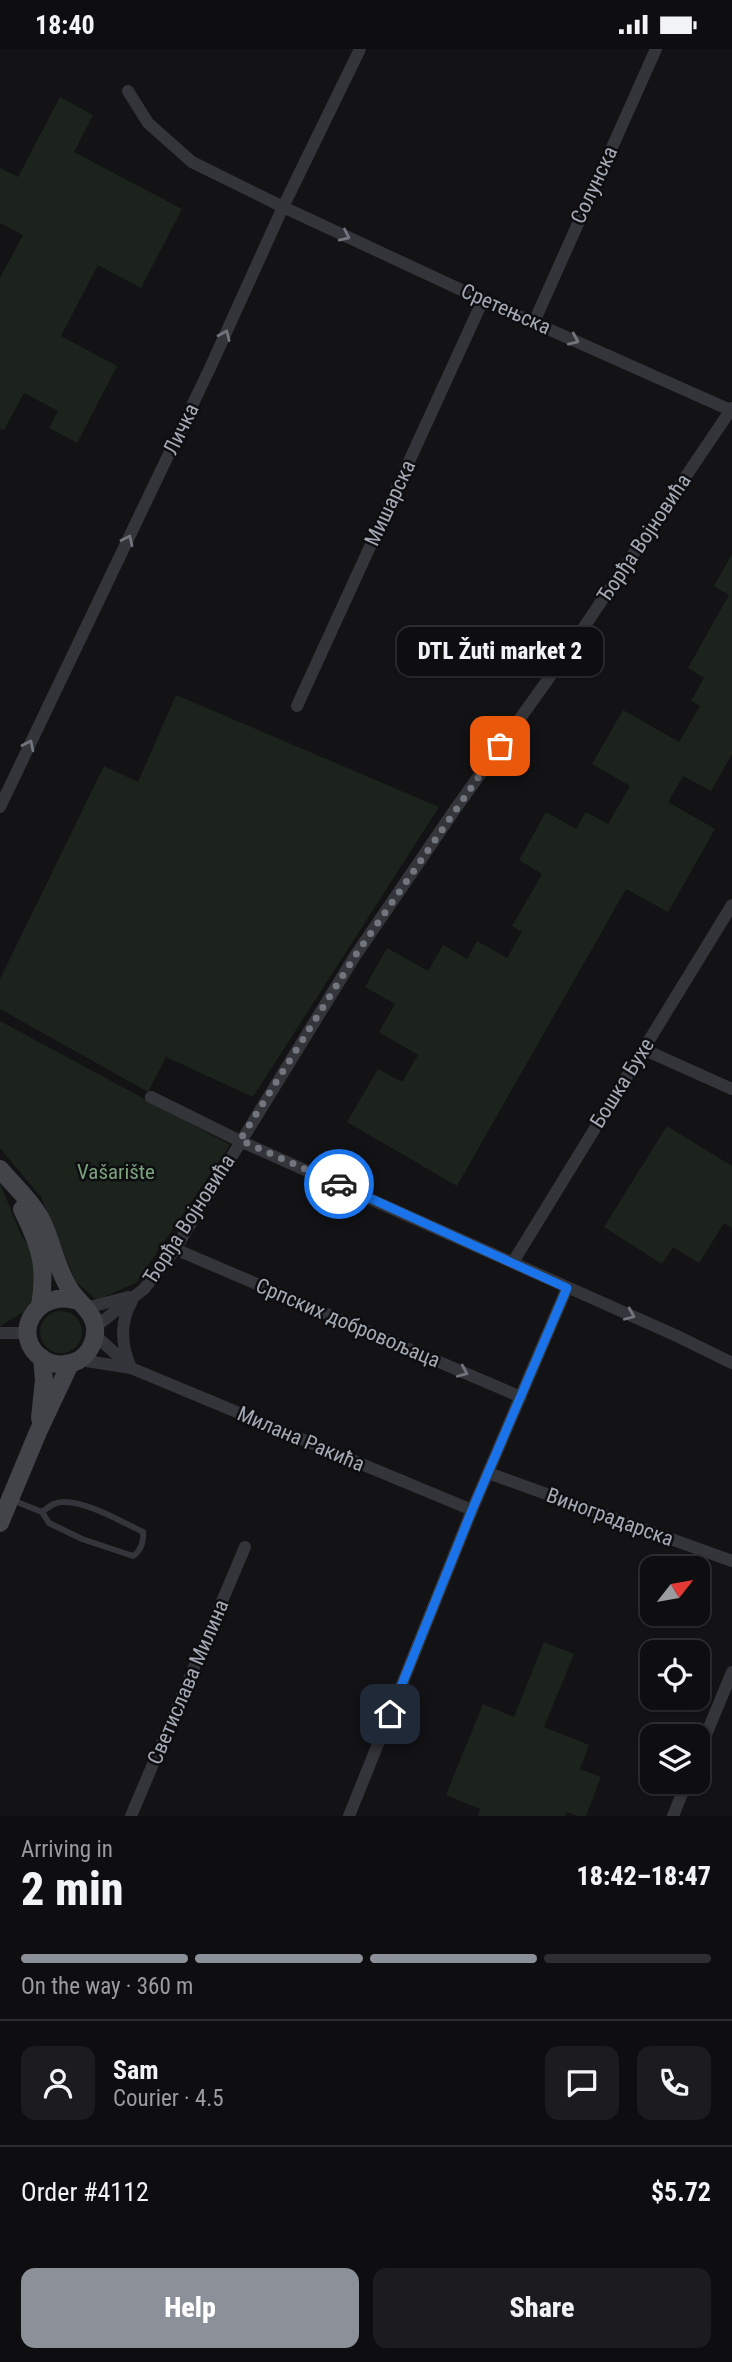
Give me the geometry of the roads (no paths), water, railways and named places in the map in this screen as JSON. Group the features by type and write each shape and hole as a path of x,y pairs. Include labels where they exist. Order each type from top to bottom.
{"main road":[{"path":"0,1523 38,1432 75,1362 92,1345 95,1331 93,1320 61,1273 39,1216 26,1196 5,1175"},
{"path":"5,1175 39,1249 44,1274 40,1306 29,1323 28,1333 35,1351 42,1358 61,1365 75,1362"},
{"path":"40,1306 58,1298 82,1304"},
{"path":"38,1432 44,1380 42,1358"}],"street":[{"name":"Личка","path":"0,807 360,49"},
{"name":"Солунска","path":"534,321 656,49"},
{"name":"Сретењска","path":"128,91 148,123 192,162 483,300 731,409"},
{"name":"Мишарска","path":"297,706 483,300"},
{"name":"Ђорђа Војновића","path":"95,1331 144,1289 174,1249 363,945 567,652 731,409"},
{"name":"Бошка Бухе","path":"513,1262 732,905"},
{"path":"643,1049 732,1089"},
{"path":"151,1097 732,1363"},
{"name":"Српских добровољаца","path":"174,1249 521,1397"},
{"path":"349,1816 472,1510 567,1288"},
{"name":"Ђорђа Војновића","path":"82,1304 135,1296"},
{"path":"131,1367 125,1354 122,1336 127,1309 135,1296"},
{"name":"Милана Ракића","path":"95,1331 131,1367"},
{"path":"0,1333 28,1333"},
{"name":"Милана Ракића","path":"75,1362 131,1367 472,1510"},
{"name":"Виноградарска","path":"488,1473 732,1561"},
{"name":"Светислава Милина","path":"131,1816 245,1547"},
{"path":"710,1725 732,1672"},
{"path":"673,1816 682,1794"}],"lane":[{"path":"10,1499 42,1512 49,1523 82,1539 133,1556 144,1538 143,1532 72,1503 55,1503 42,1512"}],"place":[{"name":"DTL Žuti market 2","path":"500,746"}],"park label":[{"name":"Vašarište","path":"116,1172"}]}
